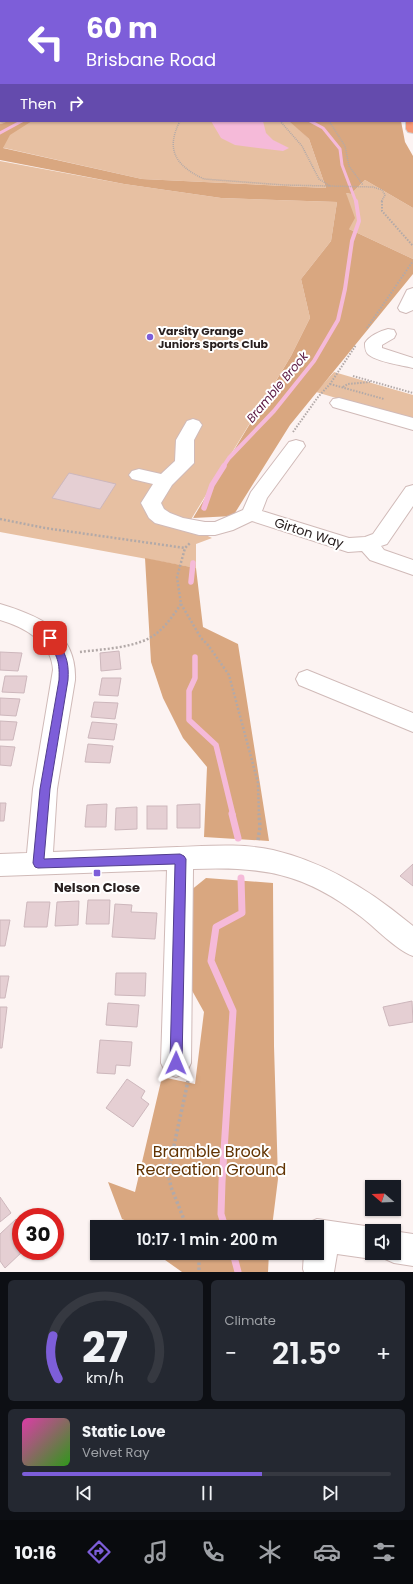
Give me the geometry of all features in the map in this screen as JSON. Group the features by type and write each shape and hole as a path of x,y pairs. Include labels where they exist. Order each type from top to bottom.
{"street":[{"path":"406,308 413,293"},
{"path":"388,334 373,343 374,350 383,355 413,363"},
{"path":"341,395 413,424"},
{"path":"193,424 185,440 184,463 165,481 151,503 157,515 165,520 209,529 229,524 250,514 258,497 296,446"},
{"path":"139,475 165,481"},
{"path":"413,491 380,538 367,544 377,555 413,568"},
{"name":"Girton Way","path":"250,514 348,545 367,544"},
{"path":"0,612 14,615 38,627 56,644 62,655 64,665 64,680 45,789 38,863"},
{"path":"317,689 413,723"},
{"path":"0,865 230,857 256,858 274,861 306,871 351,895 385,918 413,944"},
{"path":"176,1063 180,859"},
{"path":"324,1236 365,1242"},
{"path":"401,1248 413,1250"},
{"path":"319,1260 319,1269"}],"path":[{"path":"180,122 174,133 173,147 176,159 193,174 204,179 271,184 373,187 382,190 385,195 381,203 382,211 413,246"},
{"path":"281,122 302,146 319,179 330,186"},
{"path":"329,122 345,146 349,166 364,186"},
{"path":"364,332 413,261"},
{"path":"360,339 330,384 341,395 385,399"},
{"path":"353,376 413,393"},
{"path":"341,395 348,384 372,381"},
{"path":"0,518 45,528 185,548"},
{"path":"195,538 185,548 177,577 181,604 201,638 208,645 229,675 258,784 260,827 256,858"},
{"path":"62,655 117,646 148,639 163,627 181,604"},
{"path":"176,1063 189,1072 168,1173 170,1187 184,1220"},
{"path":"199,1260 200,1272"}],"shaded area":[{"path":"0,122 291,122 309,139 326,188 142,179 0,147"},
{"path":"212,122 263,122 266,133 273,140 289,148 283,151 235,145 221,138"},
{"name":"Varsity Grange Juniors Sports Club","path":"0,161 124,184 221,198 337,202 331,241 301,279 310,318 291,356 187,526 212,538 196,544 196,568 0,532"},
{"path":"365,180 413,208 413,259 349,229 346,193 351,194"},
{"path":"334,372 413,395 413,421 316,392"}],"green space":[{"path":"6,122 30,122 10,135 3,148 142,179 326,188 309,139 290,122 401,122 405,142 413,156 413,208 365,180 351,194 346,193 355,218 349,229 413,259 413,274 290,425 233,516 193,518 291,356 310,318 301,279 331,241 337,202 221,198 124,184 0,160 0,124"},
{"path":"145,558 196,568 203,627 238,644 269,841 204,837 207,767 183,738 163,698 151,662"},
{"name":"Bramble Brook Recreation Ground","path":"206,878 273,883 274,1046 278,1179 273,1220 124,1220 122,1219 108,1182 135,1192 162,1077 195,1084 204,1012 185,978 190,891"},
{"path":"165,1260 269,1260 268,1272 182,1272"}],"building":[{"path":"69,473 116,484 100,509 52,498"},
{"path":"119,651 121,669 101,671 100,653"},
{"path":"0,652 22,653 18,671 0,670"},
{"path":"5,676 27,676 24,693 2,692"},
{"path":"102,678 121,678 118,696 99,695"},
{"path":"0,698 20,699 16,716 0,715"},
{"path":"94,702 118,703 115,719 91,717"},
{"path":"0,721 17,722 13,740 0,740"},
{"path":"92,722 117,724 114,740 88,738"},
{"path":"88,744 113,746 110,763 85,762"},
{"path":"0,746 15,747 11,766 0,765"},
{"path":"0,803 6,803 4,821 0,821"},
{"path":"107,804 106,827 85,827 87,805"},
{"path":"200,804 200,828 177,828 177,805"},
{"path":"147,806 167,806 167,829 147,829"},
{"path":"137,807 137,829 115,830 116,808"},
{"path":"413,864 413,886 400,876"},
{"path":"88,900 110,900 109,924 86,924"},
{"path":"79,901 78,925 55,926 57,902"},
{"path":"27,902 50,902 47,927 24,927"},
{"path":"115,904 132,905 131,912 157,913 155,939 112,937"},
{"path":"0,920 10,920 5,946 0,946"},
{"path":"116,973 146,973 145,996 115,995"},
{"path":"0,976 9,976 5,998 0,998"},
{"path":"412,1001 413,1022 389,1026 383,1007"},
{"path":"108,1003 139,1005 137,1027 106,1025"},
{"path":"0,1007 7,1007 2,1048 0,1048"},
{"path":"100,1040 132,1042 130,1066 116,1065 115,1074 97,1073"},
{"path":"127,1079 145,1091 141,1098 149,1104 133,1127 106,1108"},
{"path":"0,1197 11,1213 0,1222"},
{"path":"12,1223 12,1260 13,1260 5,1268 0,1261 0,1234"}],"waterway":[{"path":"0,133 20,122"},
{"name":"Bramble Brook","path":"312,122 323,128 340,149 342,165 356,202"},
{"name":"Bramble Brook","path":"223,467 229,458 274,411 314,361 338,320 345,289 352,241 359,221 356,201"},
{"name":"Bramble Brook","path":"204,508 212,485 224,466"},
{"name":"Bramble Brook","path":"191,582 193,563"},
{"name":"Bramble Brook","path":"195,657 195,678 189,691 189,720 216,745 233,815"},
{"name":"Bramble Brook","path":"232,814 238,838"},
{"name":"Bramble Brook","path":"223,1220 221,1214 222,1182 233,1011 211,961 216,927 242,913 241,878"},
{"name":"Bramble Brook","path":"235,1260 238,1272"}],"place":[{"name":"Varsity Grange Juniors Sports Club","path":"150,337"},
{"name":"Nelson Close","path":"97,873"}],"route":[{"path":"50,638 56,644 62,655 64,680 45,789 38,863 180,859 176,1063"}]}
